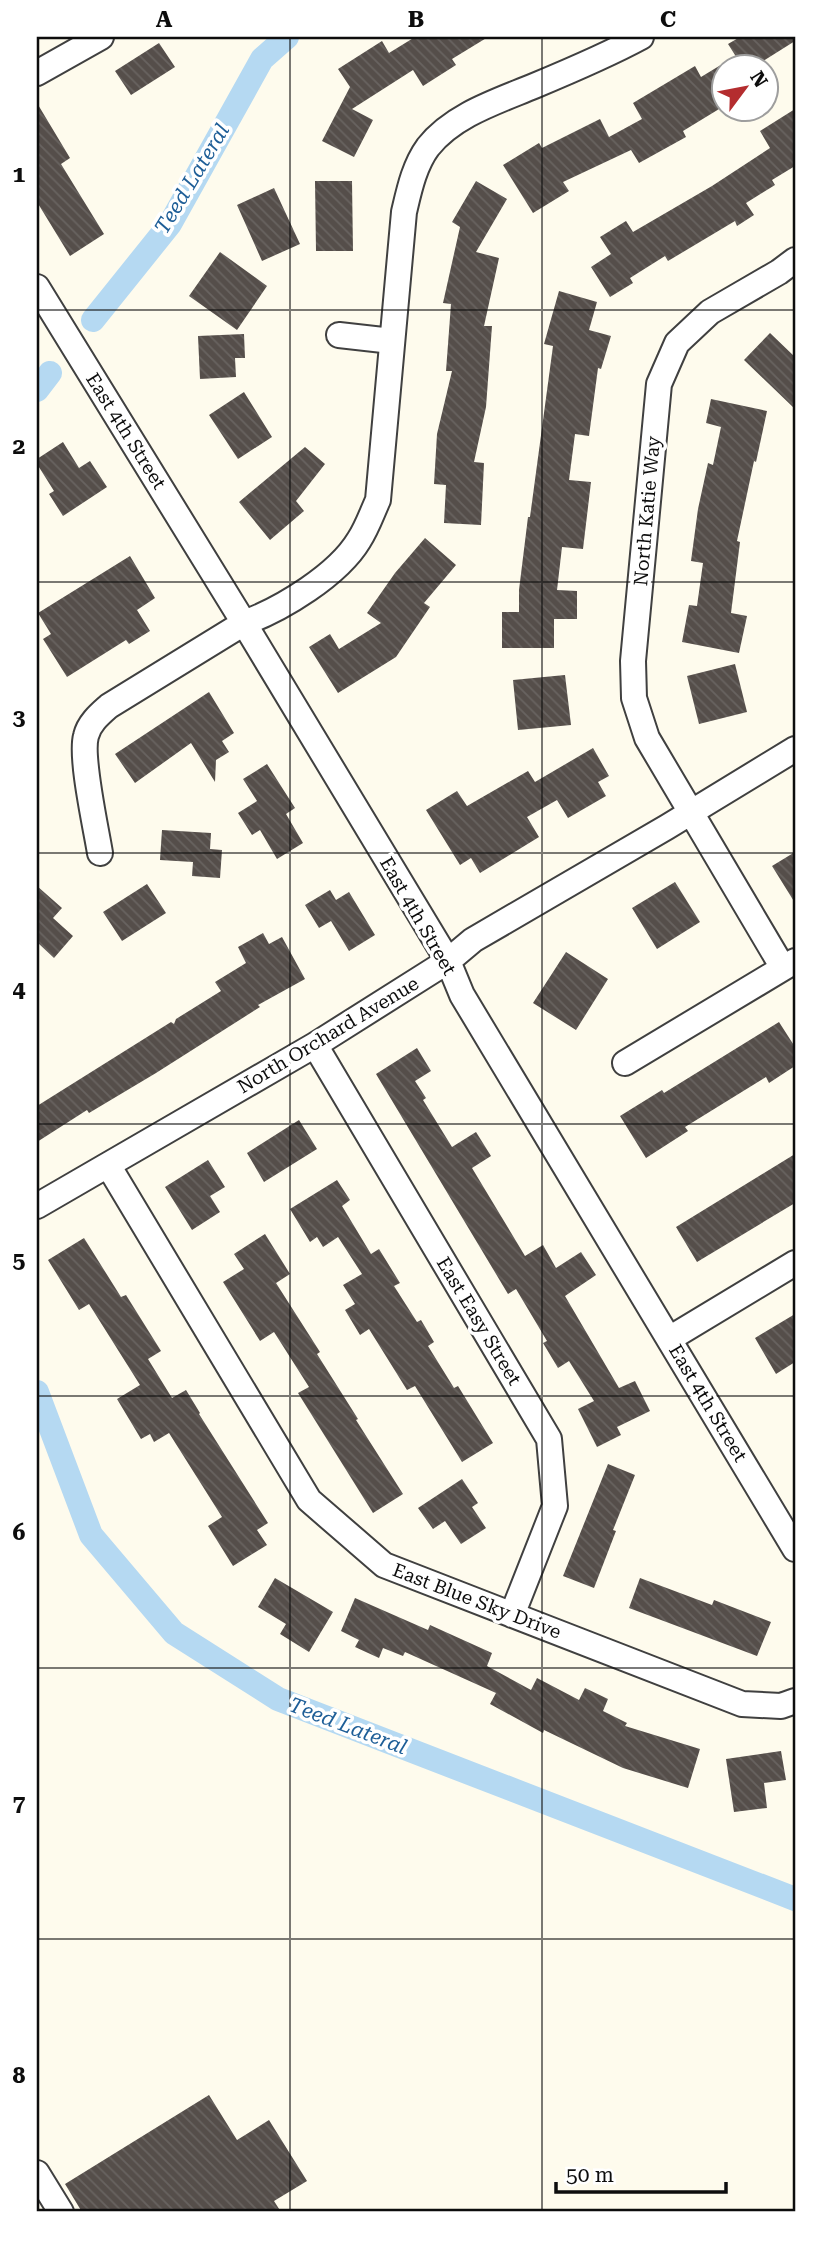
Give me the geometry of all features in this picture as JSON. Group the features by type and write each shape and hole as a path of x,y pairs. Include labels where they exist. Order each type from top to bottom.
{"street":[{"path":"37,73 101,37"},
{"path":"100,853 85,755 86,736 95,719 109,706 244,623 265,615 332,572 359,540 378,500 404,212 412,180 428,148 451,126 480,108 611,53 641,37"},
{"name":"North Katie Way","path":"789,965 691,813 647,738 634,698 633,661 659,384 677,343 710,312 795,260"},
{"name":"East 4th Street","path":"37,287 448,961 462,995 795,1549"},
{"path":"339,335 392,341"},
{"name":"North Orchard Avenue","path":"37,1206 315,1045 448,961 473,940 795,749"},
{"path":"625,1063 789,965"},
{"name":"East Easy Street","path":"315,1045 549,1439 555,1506 512,1615"},
{"name":"East Blue Sky Drive","path":"108,1165 309,1500 384,1564 742,1704 781,1706 795,1701"},
{"path":"669,1339 795,1263"},
{"path":"37,2173 53,2209"}],"building":[{"path":"415,37 488,37 452,59 456,65 423,86 413,70 352,109 373,120 354,157 322,141 350,87 338,69 382,41 389,53"},
{"path":"740,37 795,37 795,41 777,52 733,52 728,44"},
{"path":"159,43 175,67 131,95 115,71"},
{"path":"695,66 701,77 710,72 710,115 683,131 686,137 639,163 631,150 563,182 569,191 533,213 503,165 539,143 542,148 600,119 609,137 642,119 633,103"},
{"path":"37,103 70,158 61,164 104,234 70,256 37,202"},
{"path":"795,109 795,166 772,180 775,185 746,203 754,215 737,226 735,221 668,261 665,256 630,278 633,283 610,297 591,267 611,254 600,237 626,221 633,232 770,148 760,131 774,122 780,122 780,118"},
{"path":"315,181 352,181 353,251 316,251"},
{"path":"476,181 507,199 476,252 499,258 484,326 492,326 486,407 474,462 484,463 481,525 444,523 446,485 434,484 437,434 452,371 446,371 451,304 443,303 460,227 452,222"},
{"path":"274,188 300,244 262,261 237,205"},
{"path":"220,252 267,286 237,330 189,296"},
{"path":"559,291 597,302 589,330 611,336 601,369 598,368 589,436 575,434 569,480 591,482 583,549 562,547 557,590 577,591 577,619 554,619 554,648 502,648 502,612 519,612 528,517 553,346 544,344"},
{"path":"770,333 795,357 795,409 744,360"},
{"path":"244,334 245,358 235,358 236,377 200,379 198,336"},
{"path":"244,392 272,437 238,459 209,415"},
{"path":"711,399 767,411 737,541 740,542 731,613 747,616 739,653 682,642 689,605 697,606 703,563 691,561 708,463 713,465 721,427 706,423"},
{"path":"63,442 79,468 90,461 107,487 63,516 49,494 54,491 37,464 37,459"},
{"path":"305,447 325,464 296,501 304,511 270,540 239,502"},
{"path":"425,538 456,565 424,603 430,607 396,657 338,693 309,647 330,634 339,649 381,623 367,613 395,573"},
{"path":"130,556 155,598 137,610 150,631 129,644 126,640 67,677 43,639 51,634 38,613"},
{"path":"735,664 747,712 699,724 687,676"},
{"path":"565,675 571,725 518,730 513,680"},
{"path":"209,692 234,733 222,741 229,752 216,760 215,782 191,743 135,783 115,754"},
{"path":"593,748 609,776 598,782 606,796 568,818 557,800 527,817 539,837 480,873 471,858 460,865 426,810 457,791 467,806 528,771 535,782"},
{"path":"267,764 295,808 286,814 303,843 277,859 260,830 252,835 238,813 257,801 243,779"},
{"path":"162,830 211,833 210,849 222,850 220,878 192,876 193,862 160,860"},
{"path":"795,852 795,903 772,866"},
{"path":"675,882 700,922 657,949 632,908"},
{"path":"147,884 166,913 122,941 103,912"},
{"path":"37,886 62,908 53,918 73,936 54,958 37,942"},
{"path":"330,890 336,900 349,892 375,935 349,951 331,921 319,928 305,905"},
{"path":"263,933 269,944 282,937 305,979 258,1005 260,1007 156,1073 89,1113 87,1110 37,1142 37,1106 171,1022 174,1024 176,1019 221,991 215,982 246,963 238,947"},
{"path":"566,952 608,979 576,1030 533,1003"},
{"path":"779,1022 795,1047 795,1066 769,1083 766,1077 685,1127 688,1131 646,1158 620,1116 662,1090 664,1093"},
{"path":"417,1048 431,1071 415,1081 426,1098 423,1100 452,1147 476,1132 491,1156 472,1168 525,1256 543,1245 556,1268 581,1252 596,1275 565,1296 619,1388 635,1381 650,1411 617,1427 621,1435 597,1447 578,1409 594,1401 569,1361 558,1368 543,1343 547,1341 516,1289 508,1294 376,1074"},
{"path":"299,1120 317,1149 264,1182 247,1153"},
{"path":"795,1154 795,1203 697,1262 676,1227"},
{"path":"208,1160 225,1187 210,1196 220,1212 192,1230 165,1187"},
{"path":"337,1180 350,1200 342,1206 371,1254 379,1249 400,1283 394,1286 417,1322 421,1320 434,1342 428,1346 454,1388 458,1386 493,1443 462,1462 415,1386 407,1390 369,1329 360,1335 345,1310 355,1304 343,1285 362,1274 338,1237 323,1247 317,1237 310,1242 290,1209"},
{"path":"265,1234 290,1274 276,1283 320,1352 317,1354 403,1494 373,1513 298,1393 309,1387 274,1332 260,1341 223,1282 244,1269 234,1254"},
{"path":"84,1238 121,1297 126,1295 161,1351 148,1359 172,1398 186,1390 268,1523 257,1530 267,1545 233,1566 208,1526 222,1517 169,1433 154,1442 150,1434 141,1439 117,1399 140,1385 89,1304 79,1310 48,1260"},
{"path":"795,1314 795,1362 776,1374 755,1338"},
{"path":"608,1464 635,1475 594,1588 563,1576"},
{"path":"462,1479 478,1503 472,1507 486,1528 461,1544 445,1521 433,1529 418,1508"},
{"path":"275,1578 333,1612 309,1652 280,1634 286,1624 258,1607"},
{"path":"640,1578 712,1605 714,1600 771,1622 757,1656 629,1608"},
{"path":"355,1598 428,1630 430,1625 492,1653 487,1666 531,1690 537,1678 579,1700 585,1688 608,1699 603,1711 627,1723 625,1726 700,1749 688,1788 623,1768 544,1730 543,1733 490,1704 496,1693 405,1652 403,1656 383,1648 379,1658 355,1647 359,1640 341,1631"},
{"path":"781,1751 786,1780 764,1783 767,1808 734,1812 726,1759"},
{"path":"209,2095 237,2140 269,2120 307,2181 274,2201 281,2212 82,2212 65,2184"}],"waterway":[{"name":"Teed Lateral","path":"93,320 170,224 262,59 287,37"},
{"name":"Teed Lateral","path":"37,390 50,373"},
{"name":"Teed Lateral","path":"37,1392 91,1535 174,1633 278,1699 795,1899"}]}
